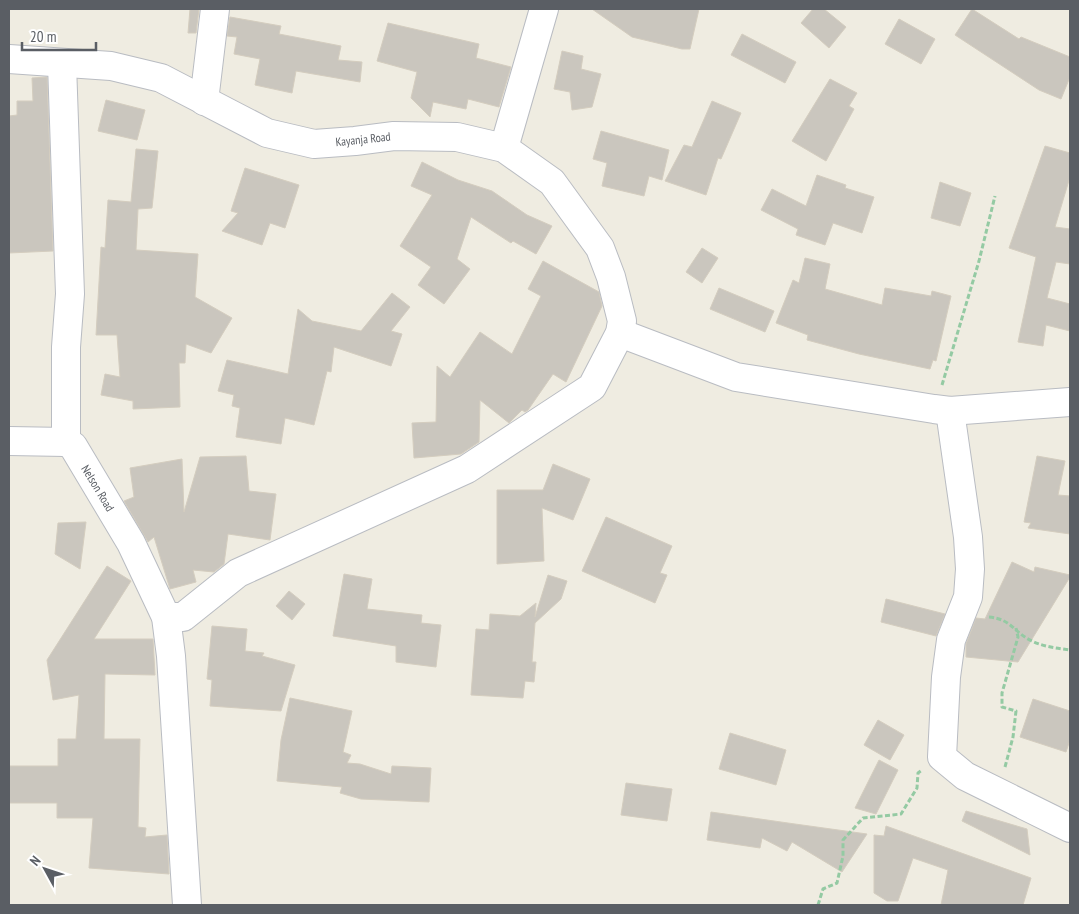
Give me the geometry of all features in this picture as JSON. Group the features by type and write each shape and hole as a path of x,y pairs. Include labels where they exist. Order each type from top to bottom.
{"street":[{"path":"204,101 215,9"},
{"path":"504,148 544,9"},
{"name":"Kayanja Road","path":"9,59 111,66 161,78 267,133 314,144 394,136 458,137 504,148 552,182 600,248 622,321 620,333"},
{"path":"9,441 66,442 66,347 70,294 62,64"},
{"path":"166,617 183,617 238,573 467,469 592,388 620,333 736,377 942,410 1070,402"},
{"path":"942,410 966,518 970,569 968,597 950,640 942,757 965,776 1070,828"},
{"name":"Nelson Road","path":"66,442 73,446 131,543 166,617 171,656 187,905"}],"path":[{"path":"942,410 995,196"},
{"path":"996,792 1011,744 1016,719 1016,711 1002,708 1002,693 1018,637 1016,628 1030,640 1046,646 1070,650"},
{"path":"818,905 823,889 837,883 843,856 843,840 863,818 900,814 917,788 918,772 942,757"}],"building":[{"path":"190,9 199,9 196,33 188,33"},
{"path":"592,9 699,9 690,49 682,49 632,37"},
{"path":"813,9 824,9 846,27 829,48 801,23"},
{"path":"972,9 1019,39 1021,37 1070,57 1070,77 1061,99 1039,90 955,35"},
{"path":"230,17 281,26 279,34 341,46 338,60 362,62 360,82 296,71 292,93 255,85 260,59 234,54 237,37 227,36"},
{"path":"899,19 935,39 921,64 885,44"},
{"path":"388,23 479,44 476,58 511,67 499,107 468,99 466,109 433,102 430,117 411,98 417,72 377,61"},
{"path":"742,34 796,62 785,83 731,55"},
{"path":"562,51 583,56 581,69 601,74 592,107 572,110 570,92 554,89"},
{"path":"47,77 53,251 9,253 9,116 17,115 17,101 33,101 32,78"},
{"path":"830,79 857,93 849,106 854,109 826,161 792,141"},
{"path":"106,100 145,110 137,140 98,131"},
{"path":"712,101 741,113 721,159 718,158 706,195 665,181 684,145 692,147"},
{"path":"601,131 669,150 662,180 649,176 644,196 602,186 607,163 593,159"},
{"path":"1045,146 1070,153 1070,177 1055,227 1070,229 1070,264 1056,262 1047,298 1070,304 1070,331 1046,325 1043,346 1018,342 1036,257 1009,248"},
{"path":"136,149 158,151 152,208 138,209 136,250 198,254 195,297 232,318 211,353 186,344 185,363 179,363 180,407 133,409 133,401 101,395 105,374 120,377 117,335 96,335 101,247 105,248 108,200 131,202"},
{"path":"422,162 458,180 492,191 527,215 552,226 536,254 513,241 511,243 471,217 457,259 470,269 444,304 418,285 431,267 400,246 432,195 411,186"},
{"path":"245,168 299,185 285,228 270,223 262,245 222,231 238,213 231,211"},
{"path":"817,175 846,185 845,188 874,197 862,233 833,223 825,245 796,235 798,229 761,210 772,189 806,206"},
{"path":"940,182 971,193 960,226 931,218"},
{"path":"702,248 718,258 702,283 686,272"},
{"path":"805,258 830,264 825,289 882,305 885,288 931,296 932,291 951,296 936,361 933,360 930,369 859,354 807,340 808,335 776,323 793,280 799,283"},
{"path":"543,261 599,292 602,306 566,382 553,374 528,410 525,412 522,410 509,423 480,400 479,442 461,454 414,458 412,423 436,422 437,366 450,377 480,332 512,354 541,296 528,289"},
{"path":"719,288 774,311 765,332 710,309"},
{"path":"392,293 410,307 391,331 402,334 391,366 334,347 331,372 327,371 314,425 285,418 281,444 236,437 240,408 232,406 234,395 218,391 227,360 288,374 298,309 312,321 361,331"},
{"path":"246,456 249,491 276,494 270,540 228,534 224,564 214,572 193,570 196,582 170,589 154,537 148,542 124,501 134,497 130,468 182,459 184,512 200,457"},
{"path":"1037,456 1065,461 1058,495 1070,496 1070,534 1028,528 1031,523 1024,522"},
{"path":"553,464 590,479 573,520 542,508 544,561 497,564 497,490 543,490"},
{"path":"606,517 672,546 660,573 667,575 655,603 582,571"},
{"path":"86,522 80,569 55,554 58,523"},
{"path":"1012,562 1034,572 1035,567 1070,575 1070,577 1018,662 966,657 966,644 976,618 985,619"},
{"path":"107,566 131,581 94,639 153,639 155,675 105,674 104,739 140,739 138,827 146,828 145,837 167,835 169,874 89,868 93,818 57,818 57,803 9,803 9,766 58,766 58,739 76,739 79,695 53,700 47,660"},
{"path":"344,574 372,579 367,609 422,615 421,623 441,625 436,667 396,662 396,646 333,636"},
{"path":"548,575 567,581 561,599 535,623 532,662 536,662 534,682 525,681 523,698 471,695 476,629 489,630 490,614 520,616 536,603 535,617"},
{"path":"289,591 305,604 292,620 276,606"},
{"path":"886,599 945,614 936,636 881,622"},
{"path":"212,626 247,629 245,651 264,653 262,656 295,665 281,711 210,706 212,680 207,679"},
{"path":"290,698 352,711 343,752 351,755 347,763 360,764 391,774 392,766 431,768 429,802 361,799 340,793 342,787 277,781 281,740"},
{"path":"1033,699 1070,711 1070,740 1066,752 1020,737"},
{"path":"878,720 904,735 890,760 864,745"},
{"path":"730,733 786,750 776,785 719,769"},
{"path":"879,760 898,770 876,814 855,808"},
{"path":"626,783 672,789 667,821 621,815"},
{"path":"966,811 1027,829 1030,855 962,821"},
{"path":"711,812 867,834 842,872 792,842 787,851 762,838 760,848 707,840"},
{"path":"886,826 1031,878 1023,905 941,905 948,870 913,858 898,901 887,901 874,893 874,835 884,836"}]}
